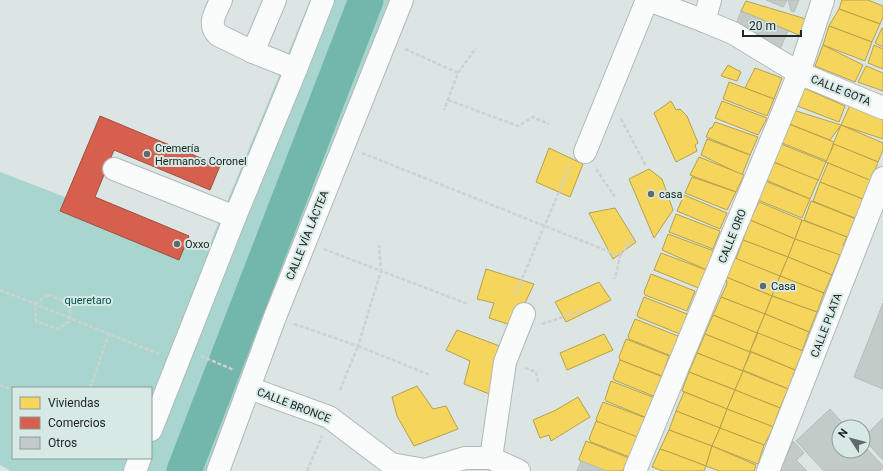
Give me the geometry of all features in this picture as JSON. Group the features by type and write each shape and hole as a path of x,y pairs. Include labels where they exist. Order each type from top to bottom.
{"street":[{"path":"221,0 212,26 218,35 253,52 296,69"},
{"path":"253,52 275,0"},
{"path":"152,427 177,361 323,0"},
{"name":"CALLE VÍA LÁCTEA","path":"218,471 274,317 402,0"},
{"path":"585,152 608,93 648,0"},
{"name":"CALLE GOTA","path":"648,0 704,20 733,34 798,73 883,108"},
{"path":"704,20 710,0"},
{"name":"CALLE ORO","path":"635,471 798,73 823,0"},
{"path":"114,169 235,217"},
{"name":"CALLE PLATA","path":"768,471 883,178"},
{"path":"519,471 491,458 505,362 521,323"},
{"name":"CALLE BRONCE","path":"249,388 329,417 392,468 425,470 465,458 491,458"},
{"path":"135,471 140,459"}],"path":[{"path":"386,41 458,72"},
{"path":"444,110 458,72 476,48"},
{"path":"608,93 646,166"},
{"path":"448,100 518,126 533,117 549,124"},
{"path":"342,146 620,256"},
{"path":"584,310 521,323 509,309 576,151 585,152 615,196"},
{"path":"615,279 620,256 632,238"},
{"path":"305,242 468,304"},
{"path":"340,390 358,346 381,271 379,245"},
{"path":"0,290 177,361"},
{"path":"48,295 70,303 71,319 58,329 36,321 35,304 48,295"},
{"path":"274,317 358,346 430,375"},
{"path":"90,387 110,334"},
{"path":"208,358 232,369"},
{"path":"0,385 12,390"},
{"path":"307,471 329,417"}],"green space":[{"name":"queretaro","path":"310,0 393,0 210,471 11,471 0,465 0,172 207,251"}],"building: Viviendas":[{"path":"842,0 868,0 883,6 883,17 880,24 839,9"},
{"path":"746,1 806,19 799,35 741,11"},
{"path":"839,9 880,24 872,42 829,26"},
{"path":"829,26 872,42 865,61 823,45"},
{"path":"883,28 883,47 875,43"},
{"path":"823,45 863,65 855,82 815,66"},
{"path":"874,45 883,49 883,69 868,63"},
{"path":"728,65 741,72 737,81 721,76"},
{"path":"866,66 883,73 883,91 858,82"},
{"path":"755,68 782,78 774,99 745,88"},
{"path":"729,82 774,99 767,116 723,99"},
{"path":"804,88 845,106 839,122 795,105"},
{"name":"casa","path":"671,101 676,110 680,109 687,116 698,143 695,145 697,151 676,162 654,113"},
{"path":"722,101 767,118 758,135 715,118"},
{"path":"850,105 883,118 883,139 841,125"},
{"path":"793,110 841,125 830,140 789,124"},
{"path":"715,122 758,137 750,155 706,137 710,128 712,128"},
{"path":"789,124 834,142 827,161 782,143"},
{"path":"841,125 883,143 883,150 878,162 833,144"},
{"path":"707,139 750,155 742,175 701,155"},
{"path":"781,144 826,162 818,181 774,162"},
{"path":"834,144 878,162 871,181 826,162"},
{"path":"549,148 583,164 570,197 536,182"},
{"name":"casa","path":"699,157 744,175 736,192 690,175"},
{"path":"773,162 818,180 810,199 766,180"},
{"path":"828,163 872,181 865,200 820,182"},
{"name":"casa","path":"649,169 662,179 673,210 654,238 629,179"},
{"name":"casa","path":"692,177 736,192 727,210 685,193"},
{"path":"765,181 810,199 802,218 758,200"},
{"path":"820,182 865,200 857,219 813,201"},
{"name":"casa","path":"684,195 727,213 720,229 677,211"},
{"path":"811,201 856,219 849,238 804,220"},
{"path":"759,202 802,220 795,239 750,220"},
{"path":"615,208 636,242 613,259 589,213"},
{"name":"casa","path":"676,214 720,231 713,249 669,232"},
{"name":"Casa","path":"750,220 795,239 788,257 743,240"},
{"path":"802,220 847,237 843,245 846,246 842,257 795,239"},
{"path":"668,234 714,251 709,271 662,250"},
{"name":"Casa","path":"795,239 840,255 832,275 788,257"},
{"name":"Casa","path":"743,240 788,257 780,276 736,259"},
{"path":"661,253 709,271 701,289 654,270"},
{"name":"Casa","path":"788,257 832,275 824,293 780,276"},
{"name":"Casa","path":"735,258 780,276 772,296 726,277"},
{"path":"486,269 534,284 514,326 489,318 494,303 477,299"},
{"path":"651,274 695,291 687,311 645,295 644,292"},
{"name":"Casa","path":"780,276 824,293 817,312 772,296"},
{"name":"Casa","path":"726,277 772,296 765,314 721,297 727,284"},
{"path":"599,282 611,300 566,322 555,302"},
{"name":"Casa","path":"772,296 817,312 809,332 765,314"},
{"path":"644,297 687,314 680,334 638,317 637,315"},
{"name":"Casa","path":"721,297 765,314 757,333 713,315"},
{"name":"Casa","path":"765,314 809,332 802,351 757,333"},
{"path":"713,315 757,333 750,352 705,334"},
{"path":"635,319 678,336 671,356 629,339 628,336"},
{"path":"457,330 505,348 492,395 464,384 470,361 446,350"},
{"path":"758,333 803,351 795,370 750,351"},
{"path":"604,334 613,350 567,370 560,353"},
{"path":"705,334 750,352 743,371 697,353"},
{"path":"626,339 669,356 662,376 620,360 619,357"},
{"path":"751,352 795,370 788,389 743,370"},
{"path":"697,353 743,371 735,390 689,372"},
{"path":"620,360 663,377 656,397 614,380 613,378"},
{"path":"743,371 788,389 780,408 735,390"},
{"path":"689,372 735,390 727,409 682,391"},
{"path":"611,381 655,398 647,418 606,401 605,399"},
{"path":"417,386 433,409 446,406 458,429 414,446 397,416 392,397"},
{"path":"735,390 780,408 773,427 727,409"},
{"path":"684,392 727,409 720,428 676,411"},
{"path":"578,397 590,417 551,441 549,435 540,438 533,420 556,410"},
{"path":"603,402 646,418 639,439 597,422 596,419"},
{"path":"727,409 771,426 773,428 764,445 720,428"},
{"path":"676,411 720,428 712,446 669,430"},
{"path":"596,421 640,438 632,458 591,442 589,439"},
{"path":"720,428 764,445 758,464 712,446"},
{"path":"669,430 712,446 706,466 660,449"},
{"path":"586,441 629,458 624,471 605,471 580,461 579,459"},
{"path":"712,446 756,465 754,471 719,471 706,466"},
{"path":"660,449 706,466 704,471 663,471 652,467"}],"building: Comercios":[{"path":"100,116 220,166 210,190 114,150 95,197 189,236 179,260 60,211"}],"building: Otros":[{"path":"766,0 787,0 783,7"},
{"path":"788,0 799,0 794,12 791,11"},
{"path":"741,11 788,31 779,51 733,33"},
{"path":"883,303 883,389 854,377"},
{"path":"830,409 839,419 831,419 831,459 871,459 871,453 883,466 883,468 880,471 824,471 796,441"},
{"path":"883,418 883,459 871,447 871,430"},
{"path":"793,441 804,453 796,460 807,471 780,471"},
{"path":"581,461 607,471 577,471"}],"waterway":[{"path":"184,471 366,0"}],"place":[{"name":"Cremería Hermanos Coronel","path":"147,154"},
{"name":"casa","path":"651,194"},
{"name":"Oxxo","path":"177,244"},
{"name":"Casa","path":"763,286"}]}
